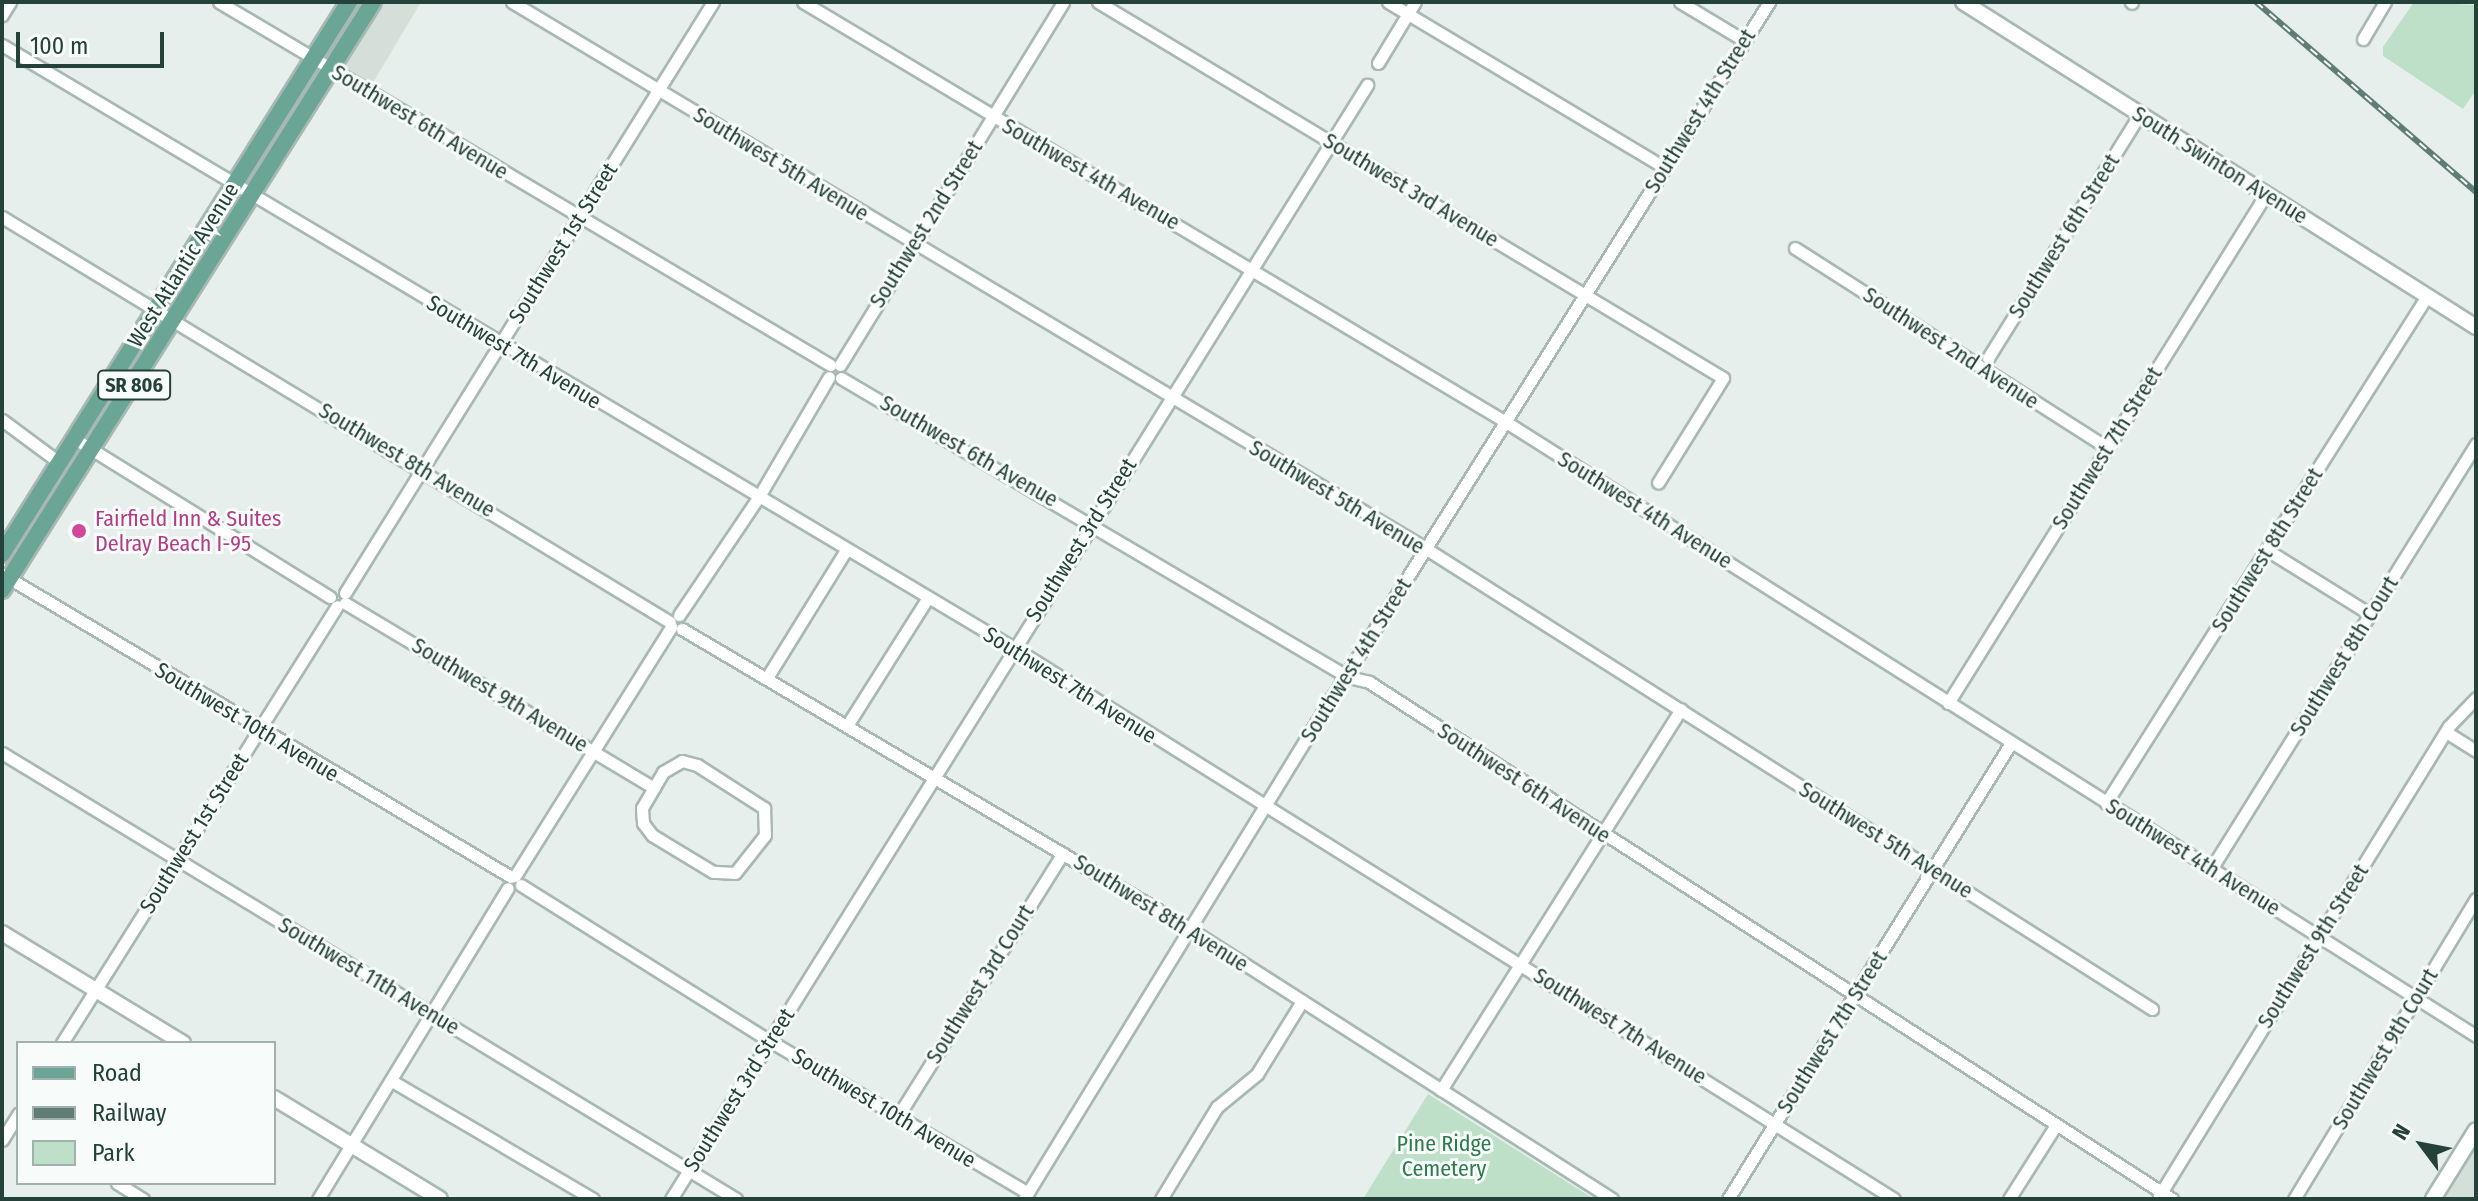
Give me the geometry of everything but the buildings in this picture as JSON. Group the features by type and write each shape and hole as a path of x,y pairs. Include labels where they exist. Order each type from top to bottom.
{"main road":[{"name":"West Atlantic Avenue","path":"2,554 158,311 349,2"},
{"name":"West Atlantic Avenue","path":"4,581 93,449 373,2"}],"street":[{"path":"2,15 10,2"},
{"name":"Southwest 6th Avenue","path":"219,2 1348,677 1369,682 2163,1197"},
{"name":"Southwest 5th Avenue","path":"512,2 1425,548 2152,1009"},
{"name":"Southwest 1st Street","path":"63,1041 713,2"},
{"name":"Southwest 4th Avenue","path":"803,2 1506,422 2476,1036"},
{"name":"Southwest 2nd Street","path":"318,1199 663,644 696,601 695,592 758,498 1063,2"},
{"name":"Southwest 3rd Avenue","path":"1098,2 1723,378 1658,483"},
{"path":"1388,2 1665,168"},
{"path":"1378,63 1415,2"},
{"path":"1680,2 1745,41"},
{"name":"Southwest 4th Street","path":"1026,1196 1425,548 1769,2"},
{"name":"South Swinton Avenue","path":"1963,2 2476,327"},
{"path":"2363,39 2385,2"},
{"name":"Southwest 7th Avenue","path":"2,45 927,599 1014,648 1522,963 1894,1199"},
{"name":"Southwest 3rd Street","path":"671,1199 1367,85"},
{"name":"Southwest 6th Street","path":"1988,358 2140,114"},
{"name":"Southwest 7th Street","path":"1948,703 2266,194"},
{"name":"Southwest 8th Avenue","path":"2,217 1190,929 1612,1199"},
{"name":"Southwest 2nd Avenue","path":"1795,248 2108,448"},
{"name":"Southwest 8th Street","path":"2106,803 2427,296"},
{"path":"2,420 60,463"},
{"name":"Southwest 9th Avenue","path":"75,439 654,788"},
{"name":"Southwest 8th Court","path":"2211,869 2476,444"},
{"path":"768,676 846,550"},
{"path":"2267,550 2370,614"},
{"name":"Southwest 10th Avenue","path":"4,581 514,883 1026,1196"},
{"path":"848,724 927,599"},
{"name":"Southwest 9th Street","path":"2163,1197 2319,936 2446,732 2476,698"},
{"path":"1441,1090 1681,709"},
{"path":"2446,732 2476,751"},
{"name":"Southwest 7th Street","path":"1728,1199 2011,743"},
{"name":"Southwest 11th Avenue","path":"2,753 736,1199"},
{"path":"675,763 697,765 759,802 768,815 765,835 741,870 720,875 647,830 642,808 654,788 675,763"},
{"name":"Southwest 3rd Court","path":"898,1116 1063,853"},
{"name":"Southwest 9th Court","path":"2294,1199 2476,899"},
{"path":"2,933 180,1041"},
{"path":"1161,1199 1217,1107 1257,1074 1302,1001"},
{"path":"392,1081 593,1199"},
{"path":"276,1099 440,1199"},
{"path":"2,1140 16,1120"},
{"path":"2009,1199 2056,1125"},
{"path":"2433,1199 2476,1130"},
{"path":"120,1185 143,1199"}],"shaded area":[{"path":"383,2 421,2 371,86 343,68"},
{"path":"2476,1146 2476,1199 2443,1199"}],"green space":[{"path":"2414,2 2476,5 2476,90 2463,109 2383,56 2383,47"},
{"name":"Pine Ridge Cemetery","path":"1428,1094 1594,1199 1363,1199"}],"railway":[{"path":"2256,2 2476,192"}],"place":[{"name":"Fairfield Inn & Suites Delray Beach I-95","path":"79,531"}]}
